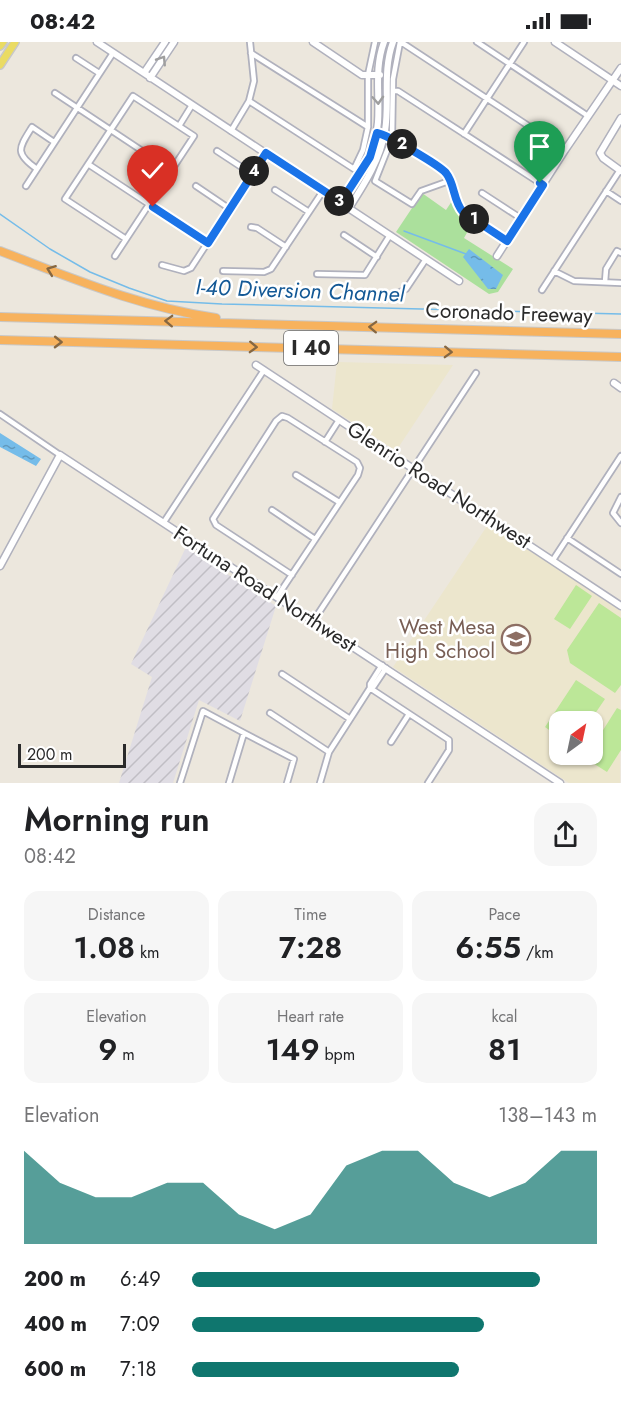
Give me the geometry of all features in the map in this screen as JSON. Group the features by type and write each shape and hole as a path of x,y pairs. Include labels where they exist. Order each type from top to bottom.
{"highway":[{"path":"0,250 141,303 181,313 248,324"},
{"name":"Coronado Freeway","path":"0,317 621,334"},
{"name":"Coronado Freeway","path":"0,340 621,357"},
{"path":"0,345 33,341"}],"main road":[{"path":"0,46 3,42"},
{"path":"0,64 15,42"}],"street":[{"path":"98,42 459,281"},
{"path":"144,73 165,42"},
{"path":"150,78 174,42"},
{"path":"231,131 249,100 254,81 250,42"},
{"path":"313,42 362,75 386,75"},
{"path":"249,100 354,169 363,150 368,127 368,75 375,42"},
{"path":"341,202 370,157 380,134 377,75 379,56 384,42"},
{"path":"349,208 373,169 386,110 388,54 393,42"},
{"path":"449,181 421,191 412,204 375,181 392,138 394,66 400,42 565,150"},
{"path":"477,42 588,116"},
{"path":"464,134 524,42"},
{"path":"555,42 621,86"},
{"path":"26,186 113,52"},
{"path":"251,53 368,127"},
{"path":"76,58 99,73"},
{"path":"497,256 621,68"},
{"path":"393,91 398,91 543,185"},
{"path":"55,93 171,170"},
{"path":"116,256 194,136 133,96 65,198 126,239"},
{"path":"179,126 192,105"},
{"path":"542,290 620,170 603,158 600,153 621,118"},
{"path":"37,169 21,154 23,141 32,127 54,142"},
{"path":"380,134 392,138 446,174 458,206 463,212 507,241"},
{"path":"217,151 252,174"},
{"path":"162,265 188,270 191,268 266,153"},
{"path":"88,164 208,243"},
{"path":"196,186 230,208"},
{"path":"275,190 309,212"},
{"path":"223,271 268,271 323,191"},
{"path":"606,191 621,201"},
{"path":"482,193 522,219"},
{"path":"251,227 257,228 286,247"},
{"path":"344,235 376,257"},
{"path":"317,274 365,275 390,235"},
{"path":"605,282 608,263 617,251 621,253"},
{"path":"400,291 406,289 426,259"},
{"path":"554,271 574,281 621,283"},
{"name":"Glenrio Road Northwest","path":"256,365 621,606"},
{"path":"165,522 264,370"},
{"path":"314,621 476,373"},
{"path":"614,383 621,388"},
{"name":"Fortuna Road Northwest","path":"0,414 560,783"},
{"path":"278,597 358,475 360,468 357,462 288,418 282,417 276,421 213,519 216,525 292,574"},
{"path":"325,442 339,420"},
{"path":"0,566 60,454"},
{"path":"553,560 621,456"},
{"path":"296,475 339,502"},
{"path":"621,497 613,513 621,523"},
{"path":"272,510 315,538"},
{"path":"567,538 621,573"},
{"path":"320,783 329,752 370,688 374,686 384,667"},
{"path":"282,674 350,719"},
{"path":"370,688 449,740 449,750 428,783"},
{"path":"180,783 203,711 294,759 287,783"},
{"path":"270,713 329,752"},
{"path":"391,742 409,714"},
{"path":"229,783 244,733"}],"shaded area":[{"path":"337,362 453,365 396,451 332,409"},
{"name":"West Mesa High School","path":"489,523 621,611 620,783 569,783 393,667"},
{"path":"186,547 276,606 240,721 199,700 173,783 119,783 152,677 131,664"}],"green space":[{"path":"422,193 446,210 452,201 459,213 473,222 464,238 513,269 498,292 489,294 396,232"},
{"path":"576,585 592,596 570,629 554,619"},
{"path":"599,603 621,618 621,685 615,693 570,663 567,650"},
{"path":"576,680 605,699 597,711 556,711"},
{"path":"617,708 621,710 621,750 607,772 596,765 603,765 603,730"}],"water":[{"path":"469,249 503,275 496,289 488,289 463,257"},
{"path":"0,433 41,459 36,466 0,447"}],"waterway":[{"name":"I-40 Diversion Channel","path":"0,214 50,249 90,272 167,301 621,314"},
{"path":"404,231 466,254"}],"place":[{"name":"West Mesa High School","path":"516,639"}],"route":[{"path":"153,207 208,243 266,153 341,202 370,157 377,133 395,140 446,174 458,206 463,212 507,241 543,185 540,183"}]}
